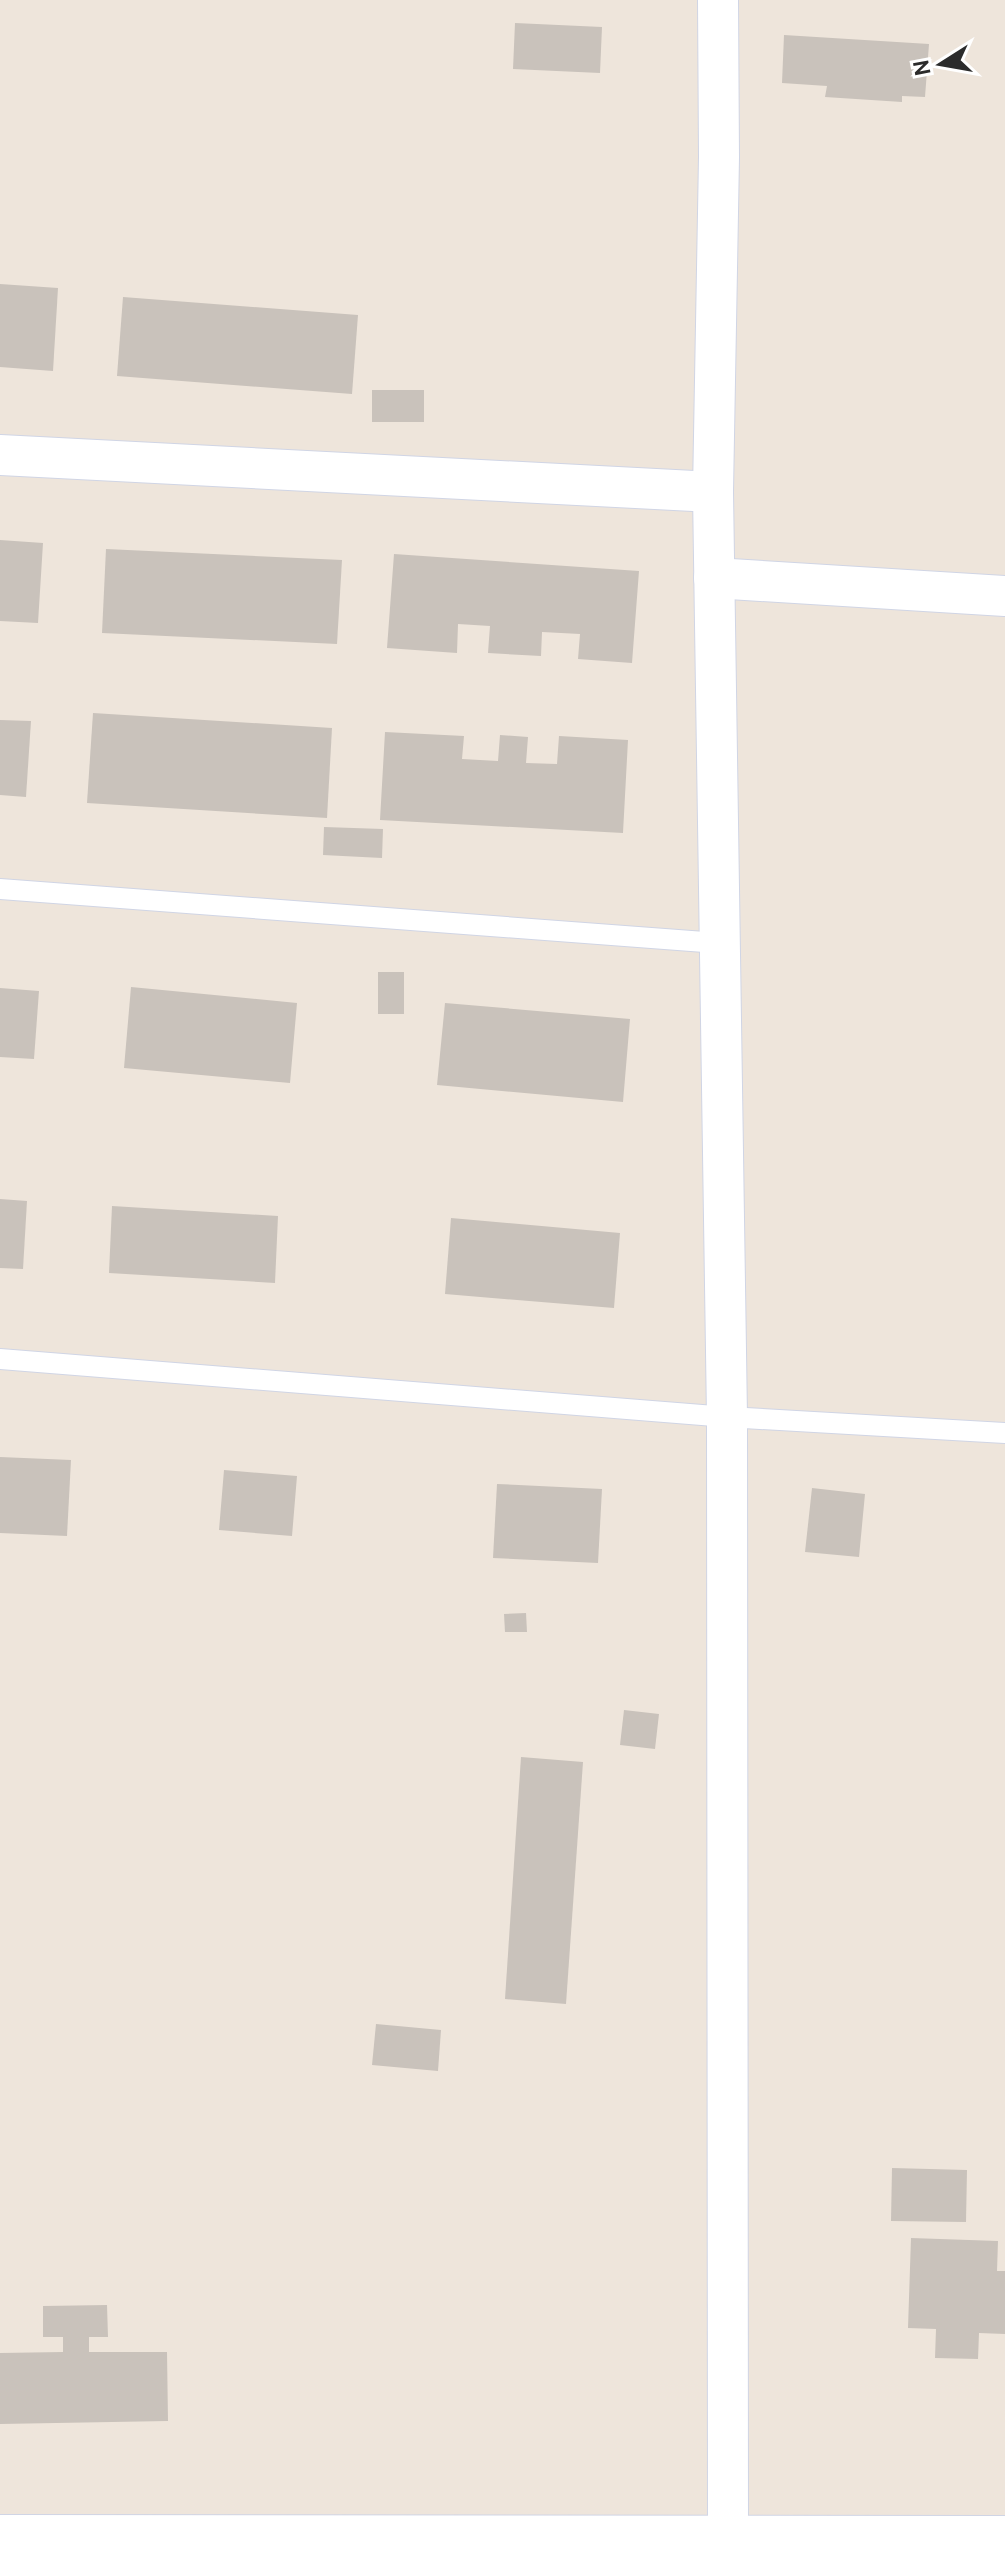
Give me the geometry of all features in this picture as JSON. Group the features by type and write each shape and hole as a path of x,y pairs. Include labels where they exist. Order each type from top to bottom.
{"street":[{"path":"718,0 719,157 713,492 727,1417 728,2536"},
{"path":"0,455 713,492"},
{"path":"714,578 1005,596"},
{"path":"0,2535 1005,2536"}],"lane":[{"path":"0,889 718,943"},
{"path":"0,1359 727,1417 1005,1433"}],"building":[{"path":"515,23 602,27 600,73 513,69"},
{"path":"784,35 929,44 925,97 902,96 902,102 825,97 827,86 782,83"},
{"path":"0,284 58,288 53,371 0,367"},
{"path":"123,297 358,315 352,394 117,376"},
{"path":"372,390 424,390 424,422 372,422"},
{"path":"0,540 43,543 38,623 0,621"},
{"path":"106,549 342,560 337,644 102,633"},
{"path":"394,554 639,571 632,663 578,659 580,634 542,632 541,656 488,653 490,626 458,624 457,653 387,648"},
{"path":"93,713 332,728 327,818 87,803"},
{"path":"0,720 31,721 26,797 0,795"},
{"path":"385,732 464,736 462,759 498,761 500,735 528,737 526,763 557,764 559,736 628,740 623,833 380,820"},
{"path":"324,827 383,829 382,858 323,855"},
{"path":"378,972 404,972 404,1014 378,1014"},
{"path":"131,987 297,1003 290,1083 124,1068"},
{"path":"0,988 39,991 34,1059 0,1057"},
{"path":"445,1003 630,1019 623,1102 437,1085"},
{"path":"0,1199 27,1201 23,1269 0,1268"},
{"path":"112,1206 278,1216 275,1283 109,1273"},
{"path":"451,1218 620,1233 614,1308 445,1294"},
{"path":"0,1457 71,1460 67,1536 0,1533"},
{"path":"224,1470 297,1476 292,1536 219,1530"},
{"path":"497,1484 602,1489 598,1563 493,1558"},
{"path":"812,1488 865,1494 859,1557 805,1552"},
{"path":"526,1613 527,1632 505,1632 504,1614"},
{"path":"624,1710 659,1714 655,1749 620,1745"},
{"path":"521,1757 583,1762 566,2004 505,1999"},
{"path":"376,2024 441,2030 438,2071 372,2065"},
{"path":"892,2168 967,2170 966,2222 891,2221"},
{"path":"911,2238 998,2241 997,2271 1005,2271 1005,2334 979,2333 978,2359 935,2358 936,2329 908,2328"},
{"path":"107,2305 108,2337 89,2337 89,2352 167,2352 168,2421 0,2424 0,2353 63,2352 63,2337 43,2337 43,2306"}]}
